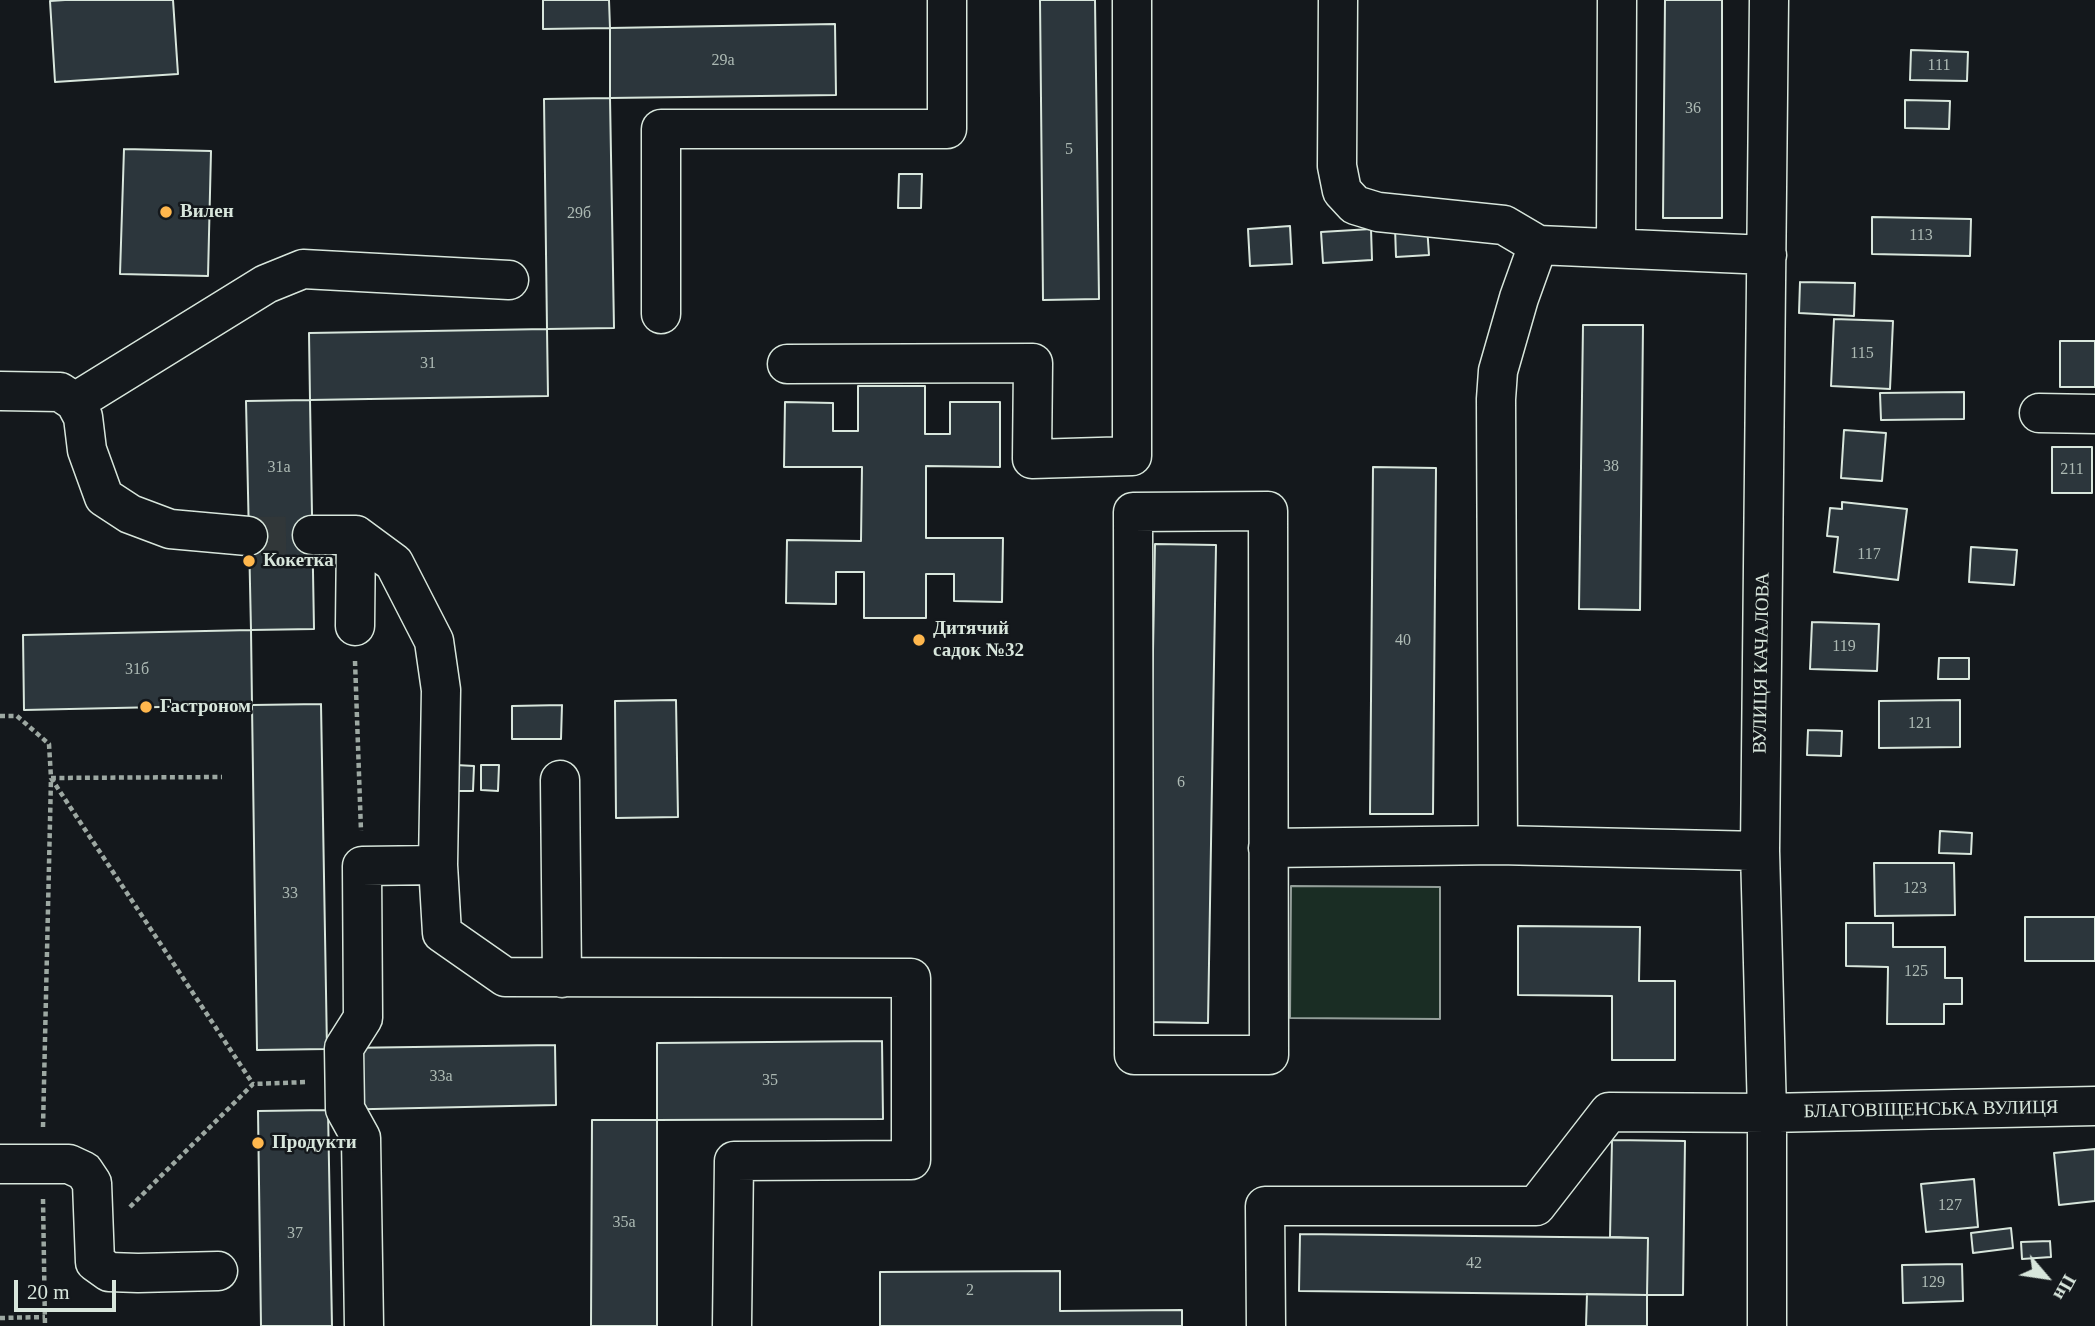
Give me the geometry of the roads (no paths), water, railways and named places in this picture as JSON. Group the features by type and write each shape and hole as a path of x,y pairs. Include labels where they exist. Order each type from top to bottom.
{"street":[{"path":"661,314 661,129 947,129 947,0"},
{"path":"787,364 1033,363 1032,459 1132,456 1132,0"},
{"path":"1338,0 1338,166 1342,191 1355,205 1378,212 1504,225 1538,245 1766,255"},
{"path":"1616,248 1617,0"},
{"name":"ВУЛИЦЯ КАЧАЛОВА","path":"1767,1326 1767,1113 1760,851 1769,0"},
{"path":"1498,845 1497,371 1538,245"},
{"path":"75,402 266,284 303,269 509,280"},
{"path":"0,391 60,392 75,402 83,417 87,450 104,497 130,514 170,529 248,536"},
{"path":"2039,413 2095,414"},
{"path":"1268,511 1268,848 1269,1055 1134,1055 1133,512 1268,511"},
{"path":"312,535 356,535 394,563 435,641 442,690 438,865 442,933 505,977 911,978 911,1160 734,1161 732,1326"},
{"path":"355,625 356,535"},
{"path":"560,780 562,978"},
{"path":"1268,848 1498,845 1760,851"},
{"path":"365,1326 361,1138 345,1109 344,1081 344,1048 363,1018 362,866 438,865"},
{"name":"БЛАГОВІЩЕНСЬКА ВУЛИЦЯ","path":"1266,1326 1265,1206 1536,1206 1609,1112 1767,1113 2095,1106"},
{"path":"0,1164 69,1164 84,1171 92,1183 95,1262 109,1272 218,1271"}],"tunnel":[{"path":"248,536 312,535"}],"place":[{"name":"Вилен","path":"166,212"},
{"name":"Кокетка","path":"249,561"},
{"name":"Дитячий садок №32","path":"919,640"},
{"name":"Гастроном","path":"146,707"},
{"name":"Продукти","path":"258,1143"}]}
